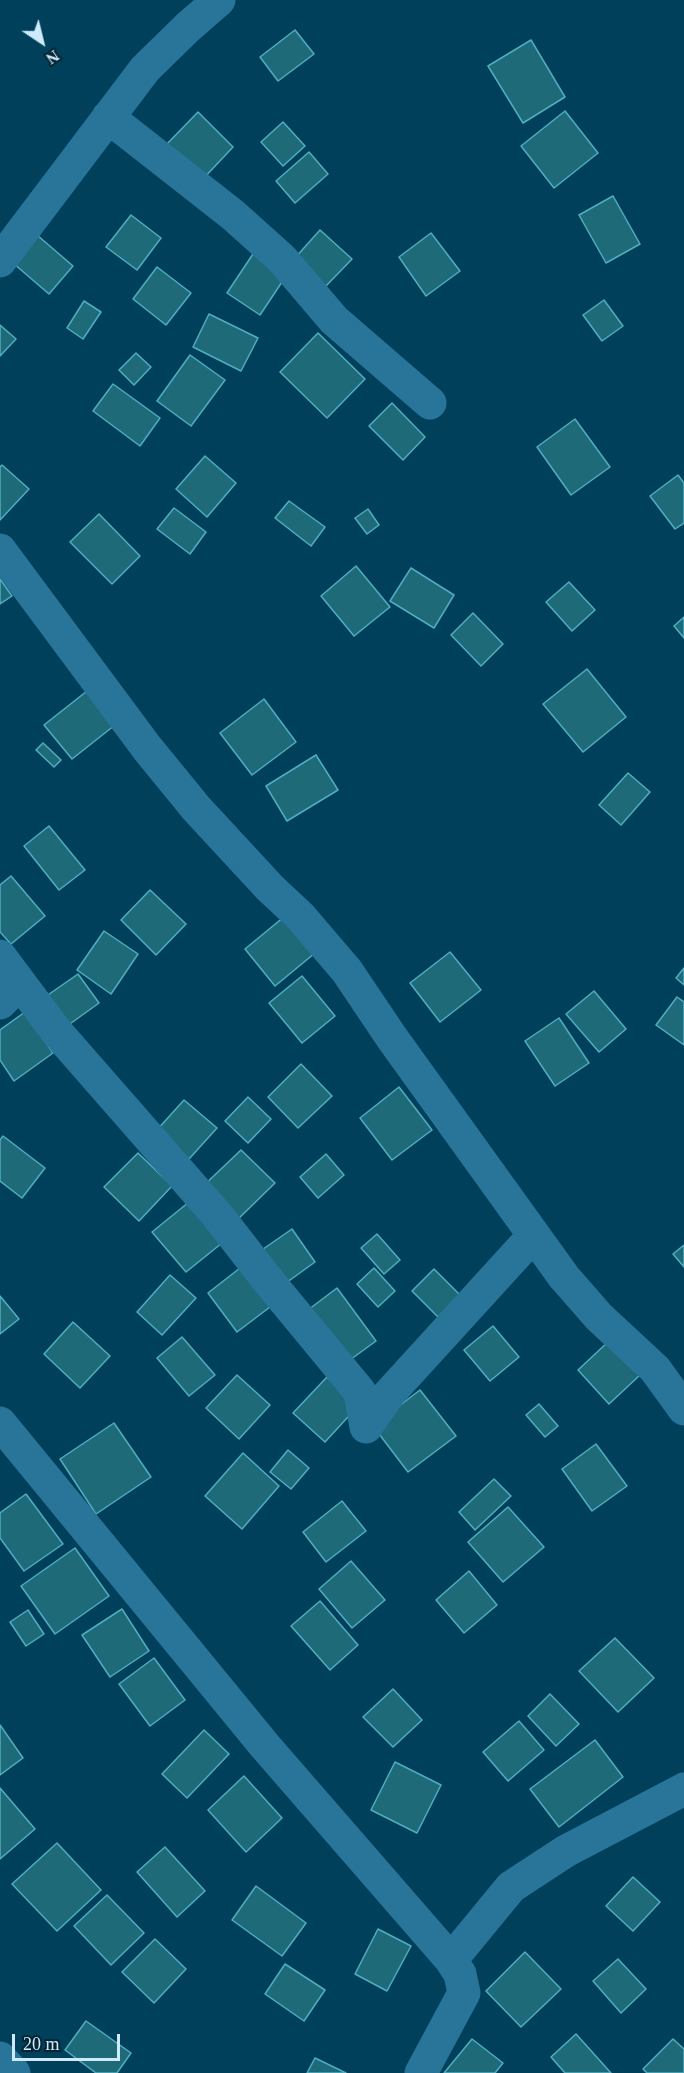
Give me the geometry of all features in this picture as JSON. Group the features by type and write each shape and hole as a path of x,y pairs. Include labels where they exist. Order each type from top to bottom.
{"street":[{"path":"0,261 145,69 219,0"},
{"path":"108,117 233,215 282,260 334,320 430,403"},
{"path":"0,550 147,748 196,808 270,888 300,916 347,971 392,1038 564,1277 598,1317 632,1346 655,1370 684,1409"},
{"path":"0,956 10,993 56,1031 217,1215 360,1392 366,1427 389,1394 534,1235"},
{"path":"0,1423 265,1746 450,1959 460,1974 464,1993 421,2073"},
{"path":"450,1959 512,1887 566,1851 684,1789"},
{"path":"0,2058 14,2073"}],"building":[{"path":"295,30 314,54 278,81 260,57"},
{"path":"531,40 565,97 523,123 488,66"},
{"path":"565,111 598,153 554,188 521,146"},
{"path":"198,112 233,147 201,181 165,146"},
{"path":"283,122 305,146 283,166 261,142"},
{"path":"309,152 328,174 295,203 276,181"},
{"path":"613,196 640,244 606,263 579,215"},
{"path":"131,215 161,238 137,270 106,247"},
{"path":"320,230 352,259 325,287 294,259"},
{"path":"431,233 460,271 426,296 399,257"},
{"path":"37,235 73,266 49,294 13,263"},
{"path":"253,254 286,276 260,315 227,293"},
{"path":"157,267 191,293 166,325 133,299"},
{"path":"604,300 623,326 602,341 583,315"},
{"path":"84,301 101,312 83,339 67,328"},
{"path":"209,314 258,338 241,371 193,347"},
{"path":"0,325 16,339 0,356"},
{"path":"318,333 365,379 327,418 280,372"},
{"path":"136,353 151,367 134,385 119,370"},
{"path":"190,355 225,380 191,426 157,401"},
{"path":"113,384 160,418 140,446 93,411"},
{"path":"392,403 425,437 403,460 369,426"},
{"path":"575,419 610,467 571,495 537,447"},
{"path":"205,456 236,483 207,517 176,489"},
{"path":"2,465 29,489 0,520 0,467"},
{"path":"678,475 684,483 684,523 675,529 650,496"},
{"path":"289,501 325,527 311,546 275,518"},
{"path":"174,508 206,532 190,554 157,529"},
{"path":"368,509 379,525 367,534 355,518"},
{"path":"99,514 140,556 112,584 70,542"},
{"path":"356,566 390,607 354,636 321,596"},
{"path":"411,568 454,595 434,628 390,601"},
{"path":"0,579 12,596 0,604"},
{"path":"569,582 595,610 572,631 546,602"},
{"path":"473,613 503,644 481,666 451,635"},
{"path":"684,617 684,638 674,626"},
{"path":"587,669 626,717 583,752 543,704"},
{"path":"87,691 115,725 72,759 44,725"},
{"path":"264,699 296,742 252,775 220,733"},
{"path":"43,743 61,760 54,767 36,750"},
{"path":"316,755 338,790 287,821 266,786"},
{"path":"628,773 650,792 621,825 599,805"},
{"path":"49,826 85,870 59,890 24,846"},
{"path":"11,876 45,916 11,944 0,932 0,885"},
{"path":"150,890 186,924 156,955 121,920"},
{"path":"285,916 315,953 275,986 245,949"},
{"path":"104,931 138,954 111,994 77,970"},
{"path":"450,952 481,990 440,1022 410,983"},
{"path":"684,968 684,985 676,978"},
{"path":"78,974 99,1003 67,1026 45,997"},
{"path":"302,976 335,1016 302,1043 269,1003"},
{"path":"594,991 626,1029 599,1052 566,1014"},
{"path":"677,997 684,1002 684,1045 656,1025"},
{"path":"25,1012 53,1053 14,1081 0,1060 0,1030"},
{"path":"559,1018 589,1063 555,1086 525,1041"},
{"path":"301,1064 332,1096 298,1128 268,1097"},
{"path":"399,1087 432,1130 392,1160 360,1118"},
{"path":"248,1097 271,1119 248,1143 225,1121"},
{"path":"184,1100 217,1128 189,1159 156,1131"},
{"path":"3,1136 45,1168 22,1198 0,1181 0,1140"},
{"path":"241,1150 275,1183 234,1223 200,1189"},
{"path":"138,1153 172,1186 139,1221 104,1187"},
{"path":"326,1154 344,1175 318,1198 300,1177"},
{"path":"189,1202 222,1243 186,1272 152,1232"},
{"path":"292,1229 315,1262 279,1288 256,1254"},
{"path":"377,1234 400,1260 384,1274 361,1248"},
{"path":"684,1245 684,1267 673,1254"},
{"path":"240,1268 270,1307 237,1332 208,1293"},
{"path":"374,1268 395,1291 378,1307 357,1284"},
{"path":"434,1269 460,1295 438,1317 412,1291"},
{"path":"170,1275 196,1298 162,1335 137,1312"},
{"path":"337,1288 376,1341 343,1365 304,1313"},
{"path":"0,1296 19,1319 0,1334"},
{"path":"73,1322 110,1356 80,1388 44,1354"},
{"path":"493,1326 519,1357 490,1381 464,1350"},
{"path":"182,1337 215,1375 189,1396 157,1358"},
{"path":"609,1341 640,1375 609,1404 578,1370"},
{"path":"237,1375 270,1405 239,1439 206,1408"},
{"path":"327,1377 358,1406 325,1442 293,1413"},
{"path":"420,1390 456,1436 408,1472 373,1426"},
{"path":"539,1404 558,1426 545,1437 526,1415"},
{"path":"114,1423 151,1477 96,1514 60,1459"},
{"path":"596,1444 627,1486 592,1511 562,1469"},
{"path":"288,1450 309,1468 291,1489 270,1472"},
{"path":"243,1453 279,1486 242,1529 205,1496"},
{"path":"494,1479 511,1496 475,1530 459,1512"},
{"path":"26,1494 63,1544 24,1571 0,1538 0,1513"},
{"path":"342,1501 366,1531 326,1562 303,1532"},
{"path":"508,1507 544,1547 503,1582 468,1542"},
{"path":"75,1548 109,1596 55,1634 21,1586"},
{"path":"351,1561 385,1600 352,1628 319,1589"},
{"path":"469,1571 497,1605 464,1633 436,1600"},
{"path":"320,1601 358,1645 330,1670 291,1626"},
{"path":"122,1609 149,1651 110,1677 82,1635"},
{"path":"28,1610 44,1634 26,1646 10,1622"},
{"path":"615,1638 654,1678 618,1712 579,1671"},
{"path":"154,1658 185,1700 150,1726 119,1684"},
{"path":"393,1689 422,1720 393,1747 363,1717"},
{"path":"550,1694 579,1724 556,1746 528,1716"},
{"path":"519,1721 544,1750 508,1781 483,1752"},
{"path":"0,1725 23,1758 0,1775"},
{"path":"204,1730 229,1754 187,1798 162,1774"},
{"path":"595,1740 623,1777 559,1827 530,1789"},
{"path":"395,1762 441,1785 417,1833 371,1810"},
{"path":"244,1776 282,1818 246,1852 208,1810"},
{"path":"0,1788 35,1829 0,1859"},
{"path":"57,1843 101,1890 57,1931 12,1884"},
{"path":"165,1847 205,1891 177,1917 137,1872"},
{"path":"633,1877 660,1902 633,1931 606,1906"},
{"path":"256,1886 306,1923 282,1956 232,1920"},
{"path":"107,1895 144,1933 111,1965 74,1926"},
{"path":"378,1929 411,1946 387,1991 355,1974"},
{"path":"155,1939 186,1969 154,2003 122,1972"},
{"path":"525,1952 561,1989 521,2027 486,1991"},
{"path":"618,1959 646,1989 621,2013 593,1981"},
{"path":"285,1964 325,1990 304,2021 265,1994"},
{"path":"86,2021 131,2053 117,2073 96,2073 65,2050"},
{"path":"576,2034 611,2073 565,2073 551,2057"},
{"path":"472,2039 503,2063 495,2073 444,2073"},
{"path":"673,2039 684,2049 684,2073 647,2073 643,2069"},
{"path":"315,2058 346,2073 307,2073"}]}
